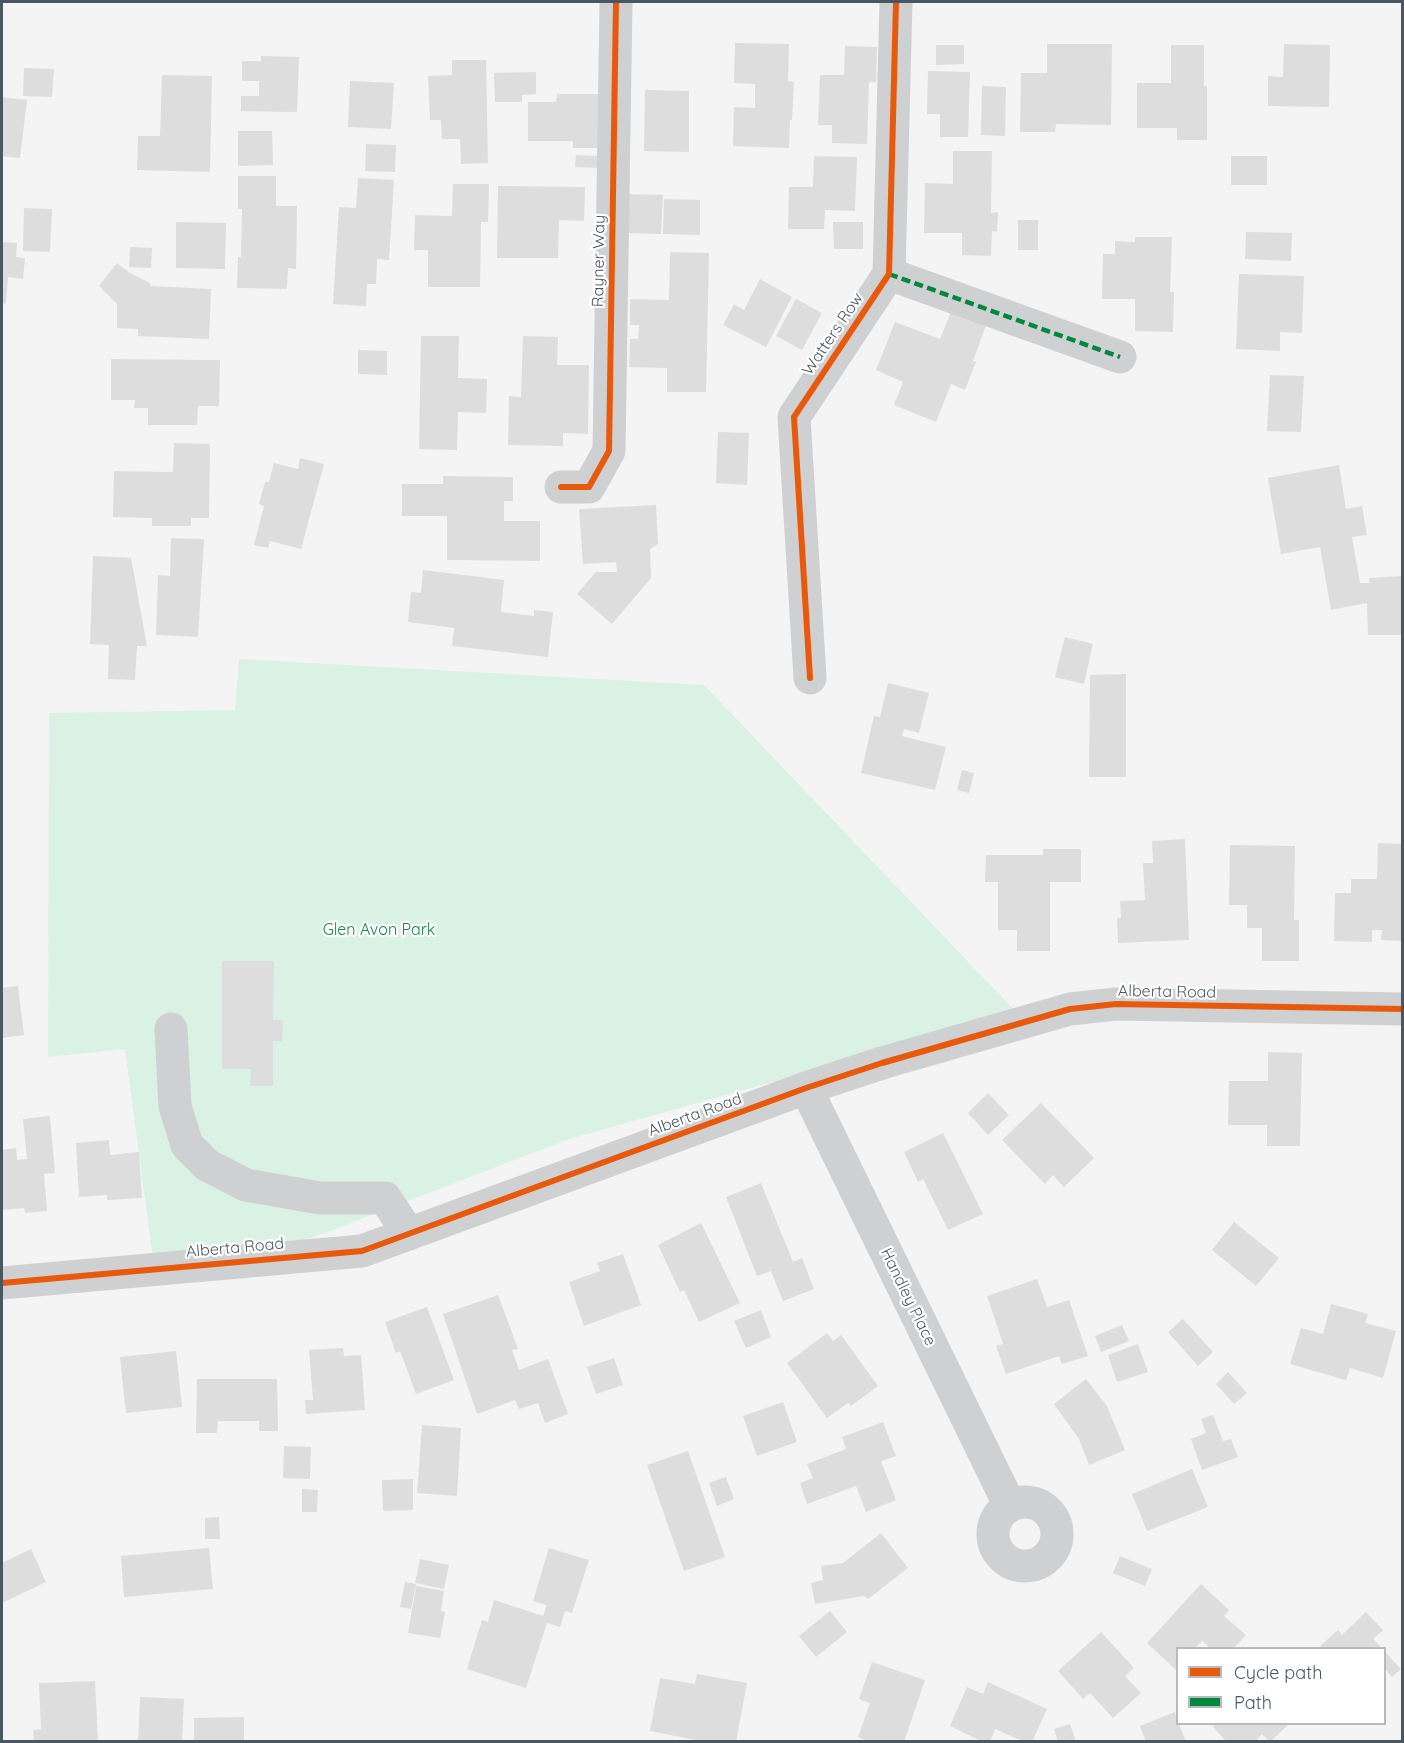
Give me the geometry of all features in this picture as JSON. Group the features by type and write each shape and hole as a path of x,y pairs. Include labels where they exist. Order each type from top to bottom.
{"street":[{"name":"Rayner Way","path":"561,487 589,487 609,451 616,2"},
{"path":"896,2 889,274 1120,357"},
{"name":"Watters Row","path":"810,678 794,417 889,274"},
{"name":"Alberta Road","path":"2,1283 362,1251 806,1088 882,1063 1070,1009 1116,1004 1402,1009"},
{"path":"171,1029 175,1106 188,1144 207,1165 246,1185 320,1198 385,1198 409,1234"},
{"name":"Handley Place","path":"806,1088 1010,1506"}],"green space":[{"name":"Glen Avon Park","path":"239,659 704,685 1017,1013 569,1139 296,1244 153,1258 125,1049 48,1057 49,713 235,710"}],"building":[{"path":"735,43 789,44 788,81 794,82 789,148 733,146 734,107 755,108 755,84 734,83"},
{"path":"1047,44 1112,44 1111,125 1056,124 1055,132 1020,132 1021,73 1047,73"},
{"path":"1284,44 1330,45 1329,107 1268,106 1268,76 1283,77"},
{"path":"936,45 964,45 964,64 936,65"},
{"path":"1171,45 1204,45 1207,140 1177,140 1177,128 1137,128 1137,83 1171,83"},
{"path":"845,46 877,47 876,82 869,82 867,144 832,143 832,125 818,125 820,75 844,75"},
{"path":"261,56 299,57 297,112 241,111 241,96 259,96 259,81 242,81 242,61 261,61"},
{"path":"452,60 486,60 488,163 461,164 460,139 442,139 441,120 430,120 428,76 452,75"},
{"path":"24,68 54,69 52,97 23,96"},
{"path":"928,71 970,72 968,137 940,137 940,114 927,114"},
{"path":"536,72 536,94 522,95 522,102 495,102 494,73"},
{"path":"162,75 212,76 210,172 137,170 138,136 160,136"},
{"path":"350,81 394,83 391,129 348,127"},
{"path":"982,86 1006,87 1005,136 981,135"},
{"path":"645,90 689,91 689,152 644,151"},
{"path":"557,94 600,94 600,148 573,148 573,141 528,141 528,102 556,102"},
{"path":"2,97 27,100 20,158 2,156"},
{"path":"238,131 272,131 273,165 238,166"},
{"path":"366,144 396,145 395,172 365,171"},
{"path":"953,151 992,151 991,213 998,212 997,232 992,231 991,256 962,255 962,233 924,233 925,183 953,184"},
{"path":"576,155 599,156 598,168 575,167"},
{"path":"814,156 857,157 855,211 825,210 824,229 788,229 789,187 813,187"},
{"path":"1231,156 1267,156 1267,185 1231,185"},
{"path":"238,176 276,176 276,206 297,206 296,269 288,268 287,289 237,288 238,257 241,257 242,209 238,209"},
{"path":"358,178 394,180 389,260 377,259 376,284 367,284 366,306 333,304 339,207 356,208"},
{"path":"453,184 489,184 488,222 481,222 480,287 428,287 428,250 414,250 415,215 452,216"},
{"path":"498,186 585,187 584,221 559,220 558,258 497,258"},
{"path":"627,194 663,195 661,234 626,233"},
{"path":"664,199 700,200 700,235 663,234"},
{"path":"24,208 52,209 50,252 23,251"},
{"path":"1018,220 1038,220 1038,250 1018,250"},
{"path":"176,222 226,223 225,269 176,268"},
{"path":"833,222 863,222 863,249 834,249"},
{"path":"1246,232 1292,233 1291,261 1245,259"},
{"path":"1135,237 1172,237 1170,292 1174,292 1173,332 1135,331 1135,299 1102,299 1103,254 1115,254 1115,241 1135,242"},
{"path":"2,242 17,243 16,257 25,258 23,279 8,277 6,304 2,303"},
{"path":"130,247 152,248 151,268 129,267"},
{"path":"670,252 709,253 706,392 667,392 667,368 629,367 630,339 638,339 639,325 630,325 630,299 669,300"},
{"path":"117,263 130,273 150,283 150,286 211,289 209,339 138,336 138,329 117,328 117,304 99,286"},
{"path":"1239,274 1304,276 1302,333 1280,332 1280,351 1236,349"},
{"path":"760,279 792,297 766,347 723,325 734,304 744,310"},
{"path":"796,299 822,313 802,350 776,336"},
{"path":"951,312 986,325 973,361 976,362 965,390 951,384 936,422 894,405 903,382 876,370 895,322 940,339"},
{"path":"421,336 459,336 458,378 487,379 486,413 458,412 457,450 419,449"},
{"path":"523,336 558,337 557,365 589,365 588,434 563,433 563,446 508,445 509,396 521,397"},
{"path":"358,350 387,351 387,375 358,374"},
{"path":"111,359 220,360 219,406 198,406 197,425 148,425 148,408 134,408 135,400 111,400"},
{"path":"1270,375 1304,376 1301,432 1267,431"},
{"path":"718,432 749,433 747,485 716,483"},
{"path":"174,443 210,444 209,518 191,518 191,526 152,526 152,518 113,517 114,471 173,472"},
{"path":"300,458 324,464 301,549 270,541 268,548 254,545 264,506 259,504 265,482 269,482 274,463 298,469"},
{"path":"1339,465 1346,509 1362,506 1367,535 1352,537 1360,583 1370,583 1369,578 1402,576 1402,635 1368,635 1367,603 1331,610 1320,547 1281,554 1268,478"},
{"path":"443,476 513,477 513,501 504,501 504,521 540,521 540,561 447,560 447,516 402,516 402,484 443,484"},
{"path":"656,505 658,544 650,549 651,578 612,624 577,594 596,572 617,572 616,562 583,564 579,509"},
{"path":"171,538 204,539 198,637 156,635 158,575 170,576"},
{"path":"93,556 131,558 147,646 137,646 135,680 108,679 109,645 90,644"},
{"path":"423,570 504,580 501,612 534,616 534,610 553,612 548,657 452,646 454,628 408,622 411,592 421,593"},
{"path":"1065,637 1093,644 1084,684 1055,677"},
{"path":"1126,674 1126,777 1089,777 1090,675"},
{"path":"888,683 929,693 919,733 904,729 902,736 946,747 935,790 861,773 874,716 880,717"},
{"path":"962,770 974,773 969,793 957,790"},
{"path":"1185,839 1189,940 1118,943 1117,918 1121,918 1120,901 1145,900 1143,863 1153,863 1152,841"},
{"path":"1378,843 1402,844 1402,941 1381,940 1382,930 1372,930 1372,942 1334,941 1335,893 1351,893 1351,879 1377,879"},
{"path":"1230,845 1295,846 1294,920 1299,920 1299,961 1262,961 1262,928 1247,928 1247,905 1229,905"},
{"path":"1043,849 1081,849 1081,882 1050,882 1050,951 1017,951 1017,930 998,930 998,882 985,882 986,855 1043,855"},
{"path":"222,961 274,961 273,1020 283,1020 282,1041 273,1041 273,1086 250,1086 251,1069 222,1069"},
{"path":"18,986 24,1035 2,1038 2,988"},
{"path":"1268,1052 1302,1053 1300,1146 1267,1146 1267,1125 1228,1125 1229,1081 1268,1081"},
{"path":"988,1093 1009,1115 988,1135 968,1113"},
{"path":"1041,1103 1094,1158 1064,1187 1053,1175 1045,1184 1002,1140"},
{"path":"50,1116 55,1173 44,1174 47,1211 25,1213 24,1208 2,1210 2,1150 16,1148 17,1160 27,1159 23,1119"},
{"path":"943,1133 983,1214 948,1230 923,1179 918,1182 904,1152"},
{"path":"109,1140 110,1155 139,1152 142,1198 107,1200 107,1195 79,1197 76,1143"},
{"path":"761,1183 793,1262 802,1258 814,1289 783,1301 771,1271 757,1276 726,1197"},
{"path":"1234,1222 1279,1258 1256,1286 1212,1250"},
{"path":"701,1223 740,1303 699,1322 684,1290 680,1292 658,1245"},
{"path":"623,1254 641,1305 584,1326 569,1282 600,1271 597,1263"},
{"path":"1037,1279 1047,1307 1069,1300 1088,1356 1062,1364 1059,1356 1006,1374 996,1346 1003,1344 987,1296"},
{"path":"498,1295 518,1349 512,1350 519,1370 548,1359 568,1414 545,1423 538,1403 519,1409 515,1400 477,1414 443,1314"},
{"path":"1331,1304 1368,1314 1365,1323 1396,1331 1383,1378 1350,1368 1346,1380 1290,1364 1301,1328 1323,1334"},
{"path":"427,1307 454,1380 416,1394 400,1351 396,1353 385,1322"},
{"path":"761,1310 771,1337 746,1348 734,1321"},
{"path":"1183,1319 1213,1352 1198,1366 1168,1332"},
{"path":"1122,1325 1129,1341 1101,1352 1095,1336"},
{"path":"827,1333 833,1341 841,1335 878,1386 851,1406 848,1403 827,1418 787,1363"},
{"path":"1138,1344 1148,1372 1117,1382 1108,1355"},
{"path":"343,1348 344,1356 361,1355 365,1410 306,1414 305,1400 313,1400 309,1350"},
{"path":"176,1351 182,1407 126,1413 120,1357"},
{"path":"614,1358 623,1385 596,1394 587,1367"},
{"path":"1228,1372 1247,1393 1234,1404 1216,1384"},
{"path":"197,1379 277,1379 278,1431 259,1431 259,1421 218,1421 217,1433 196,1433"},
{"path":"1086,1379 1107,1406 1125,1450 1089,1465 1079,1439 1054,1404"},
{"path":"783,1402 797,1442 757,1456 743,1416"},
{"path":"1213,1415 1223,1441 1231,1439 1238,1457 1202,1470 1191,1439 1206,1433 1201,1419"},
{"path":"883,1422 896,1456 881,1461 896,1500 866,1512 856,1486 807,1504 800,1483 813,1478 807,1464 846,1449 842,1437"},
{"path":"422,1425 461,1428 457,1496 417,1493"},
{"path":"284,1446 311,1447 310,1479 283,1478"},
{"path":"688,1451 725,1557 684,1571 647,1465"},
{"path":"1192,1469 1208,1507 1147,1531 1132,1494"},
{"path":"726,1477 734,1499 717,1506 709,1483"},
{"path":"413,1479 413,1510 383,1511 382,1480"},
{"path":"302,1489 318,1490 317,1512 302,1512"},
{"path":"219,1517 220,1539 205,1539 205,1518"},
{"path":"881,1533 908,1568 868,1599 864,1596 815,1604 811,1583 823,1580 821,1566 843,1563"},
{"path":"209,1548 213,1589 124,1597 121,1556"},
{"path":"549,1548 589,1560 572,1613 565,1611 560,1627 547,1623 526,1688 467,1669 482,1620 488,1622 494,1600 543,1616 547,1605 533,1601"},
{"path":"31,1549 46,1582 2,1603 2,1563"},
{"path":"1120,1556 1152,1569 1145,1586 1113,1573"},
{"path":"420,1559 449,1565 444,1589 415,1583"},
{"path":"405,1582 416,1584 411,1609 400,1607"},
{"path":"1201,1584 1229,1610 1224,1616 1246,1635 1235,1647 1209,1647 1202,1641 1196,1647 1176,1647 1176,1670 1147,1643"},
{"path":"416,1586 444,1591 441,1611 445,1612 440,1638 408,1633"},
{"path":"830,1611 847,1632 816,1657 799,1636"},
{"path":"1366,1612 1383,1630 1373,1639 1381,1647 1320,1646 1338,1630 1342,1635"},
{"path":"1101,1632 1134,1668 1125,1676 1141,1693 1113,1718 1090,1693 1083,1699 1058,1671"},
{"path":"1386,1653 1401,1669 1392,1677 1386,1670"},
{"path":"872,1662 925,1680 904,1742 870,1742 858,1737 870,1703 859,1699"},
{"path":"697,1674 747,1683 736,1742 706,1742 650,1731 660,1678 695,1684"},
{"path":"95,1681 98,1742 34,1742 33,1730 41,1729 39,1683"},
{"path":"988,1682 1047,1709 1032,1742 1025,1742 995,1729 990,1742 983,1742 950,1726 967,1687 983,1694"},
{"path":"140,1697 184,1699 182,1742 138,1742"},
{"path":"1175,1712 1176,1725 1179,1725 1186,1742 1146,1742 1140,1726"},
{"path":"244,1717 244,1742 194,1742 194,1718"},
{"path":"1070,1724 1076,1742 1058,1742 1054,1729"},
{"path":"1215,1725 1288,1725 1270,1742 1262,1734 1255,1742 1227,1742 1213,1727"}],"marked path":[{"path":"889,274 1120,357"}],"cycle path":[{"path":"561,487 589,487 609,451 616,2"},
{"path":"810,678 794,417 889,274 896,2"},
{"path":"2,1283 362,1251 806,1088 882,1063 1070,1009 1116,1004 1402,1009"}]}
